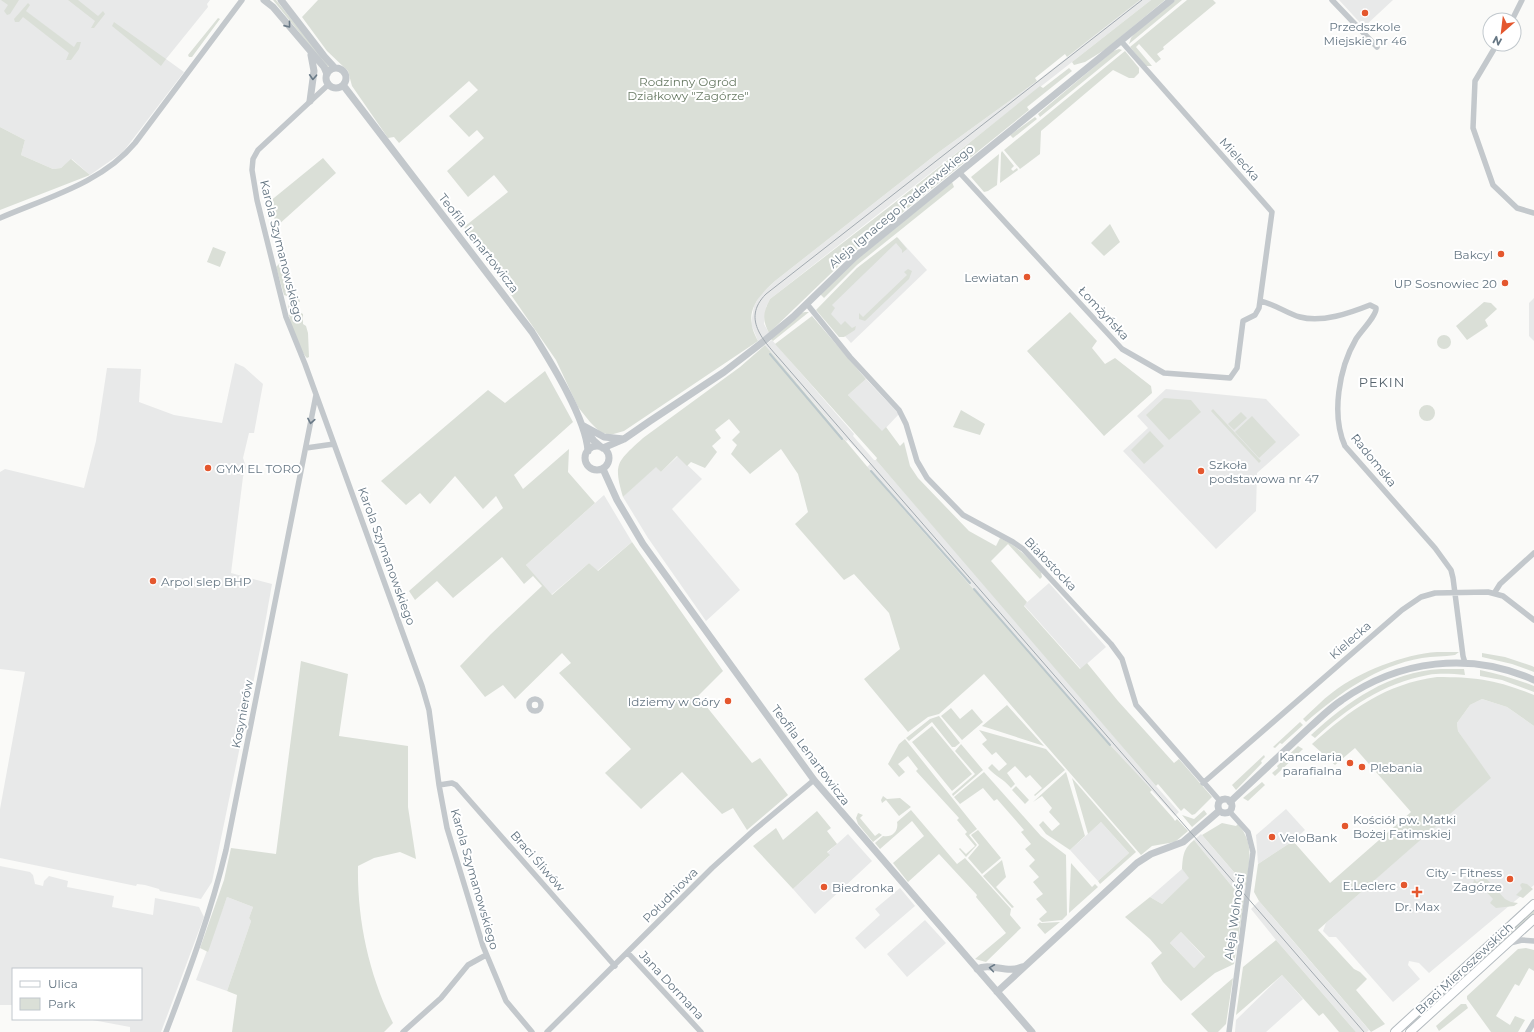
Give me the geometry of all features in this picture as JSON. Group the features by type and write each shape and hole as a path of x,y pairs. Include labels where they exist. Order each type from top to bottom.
{"main road":[{"name":"Braci Mieroszewskich","path":"1400,1030 1534,904"},
{"name":"Braci Mieroszewskich","path":"1410,1032 1534,919"}],"street":[{"path":"0,218 82,183 105,171 122,157 135,143 242,0"},
{"path":"264,0 274,7 324,67 329,84 337,88 343,85 346,80 345,74 342,70 335,68 324,56 281,0"},
{"name":"Aleja Ignacego Paderewskiego","path":"609,455 624,439 724,372 778,330 855,257 1171,0"},
{"path":"1332,0 1377,47"},
{"path":"1516,12 1522,0"},
{"name":"Mielecka","path":"1120,41 1272,212 1260,301 1258,312 1255,315"},
{"path":"1493,52 1475,81 1473,128 1493,185 1517,208 1534,213"},
{"path":"310,101 313,90 314,66 311,53"},
{"path":"327,74 335,68"},
{"name":"Karola Szymanowskiego","path":"329,84 262,145 255,154 252,170 261,216 286,317 316,394 422,686 429,710 439,785 447,828 486,955 506,1001 532,1032"},
{"name":"Teofila Lenartowicza","path":"343,85 521,317 553,366 582,425 594,441 602,447"},
{"name":"Łomżyńska","path":"959,172 1115,343 1158,371 1172,375 1230,378 1237,368 1244,321 1255,315"},
{"name":"Radomska","path":"1260,301 1269,303 1301,317 1310,318 1336,316 1370,305 1376,308 1374,316 1356,340 1344,368 1340,395 1338,426 1340,435 1345,446 1446,562 1453,578 1462,656 1465,663"},
{"name":"Białostocka","path":"807,304 850,357 899,410 906,424 917,461 927,478 963,515 1023,549 1111,644 1122,659 1136,705 1220,801"},
{"name":"Kosynierów","path":"166,1032 199,944 218,885 316,394"},
{"path":"582,425 604,437 624,439"},
{"name":"Teofila Lenartowicza","path":"582,425 588,451"},
{"name":"Aleja Ignacego Paderewskiego","path":"602,447 624,439"},
{"path":"306,448 334,444"},
{"path":"594,447 602,447 609,455 608,464 603,469 595,470 589,467 586,461 588,451 594,447"},
{"name":"Teofila Lenartowicza","path":"603,469 624,511 643,544 814,780 1032,1032"},
{"path":"1534,553 1500,584 1495,592 1503,596 1534,620"},
{"name":"Kielecka","path":"1203,783 1405,608 1428,594 1495,592"},
{"path":"1230,802 1333,706 1356,691 1395,672 1422,664 1479,663 1508,670 1534,680"},
{"name":"Południowa","path":"548,1032 712,868 752,831 814,780"},
{"name":"Braci Śliwów","path":"439,785 452,783 456,785 615,966"},
{"path":"1224,799 1230,802 1232,808 1230,812 1223,814 1219,811 1217,806 1220,801 1224,799"},
{"path":"997,992 1137,863 1150,854 1183,842 1219,811"},
{"name":"Aleja Wolności","path":"1229,1032 1253,852 1248,832 1230,812"},
{"path":"1506,944 1515,940 1534,940"},
{"name":"Jana Dormana","path":"628,953 701,1032"},
{"path":"403,1032 441,998 468,965 486,955"},
{"path":"977,969 982,967 1012,970 1028,963"},
{"path":"1528,1032 1534,1022"}],"shaded area":[{"path":"0,0 210,0 207,4 208,7 166,59 184,72 123,152 90,175 72,159 61,168 53,169 21,155 25,140 0,127"},
{"path":"1140,0 1151,0 770,299 766,307 764,324 769,333 758,341 751,324 754,306 760,295 775,281 939,152 1037,81"},
{"name":"Przedszkole Miejskie nr 46","path":"1339,0 1393,0 1364,27"},
{"path":"898,238 927,270 851,343 821,309"},
{"path":"1534,298 1534,341 1529,336 1529,303"},
{"path":"772,340 854,434 853,436 874,460 876,460 1001,604 1179,812 1175,816 1111,746 867,467 870,464 848,440 846,441 765,345"},
{"path":"235,363 244,367 263,384 254,433 249,433 243,458 246,467 243,477 231,573 272,584 263,635 212,882 201,899 160,891 159,889 145,885 137,884 136,886 0,858 0,809 25,672 0,669 0,472 5,469 84,488 96,441 107,368 141,369 139,402 174,415 222,423"},
{"path":"866,379 899,414 882,432 848,395"},
{"name":"Szkoła podstawowa nr 47","path":"1166,389 1266,399 1300,435 1257,473 1256,511 1216,549 1123,451 1148,428 1137,416"},
{"path":"678,456 702,479 672,509 740,590 706,621 648,538 623,497 656,466 661,472"},
{"path":"604,495 632,542 597,571 589,563 551,595 526,565"},
{"path":"1049,583 1106,647 1081,669 1024,605"},
{"path":"1482,699 1507,707 1534,726 1534,885 1429,973 1419,963 1409,961 1408,965 1420,979 1393,1002 1336,937 1329,937 1323,931 1326,923 1490,778 1458,731 1457,723 1470,705"},
{"path":"1286,809 1305,830 1293,841 1258,864 1256,835"},
{"path":"1101,822 1129,853 1098,881 1070,850"},
{"path":"848,834 872,861 815,914 793,889 829,856 827,853"},
{"path":"1201,834 1246,886 1244,901 1194,840"},
{"path":"0,866 30,872 33,875 35,884 43,886 44,881 49,876 68,881 67,887 114,896 112,907 153,915 155,898 199,907 204,917 161,1032 130,1032 130,1027 92,1020 142,1020 142,968 12,968 12,1005 0,1005"},
{"path":"1182,869 1190,878 1162,904 1150,897"},
{"path":"900,888 915,906 865,949 855,938 880,915 875,909"},
{"path":"227,897 253,907 249,918 251,921 227,991 196,980"},
{"path":"1259,901 1369,1030 1367,1032 1356,1032 1276,940 1251,909"},
{"path":"925,920 946,943 907,977 887,954"},
{"path":"1181,932 1205,958 1194,968 1170,943"},
{"path":"1282,975 1303,999 1266,1032 1235,1032 1236,1020"}],"green space":[{"path":"1,0 19,0 10,14 7,15 4,11 8,5"},
{"path":"68,0 78,0 98,16 103,11 105,14 94,28 91,28 95,21"},
{"path":"273,0 276,0 329,66 328,68"},
{"name":"Rodzinny Ogród Działkowy \"Zagórze\"","path":"318,0 1140,0 1067,57 1065,54 1035,78 1037,81 939,152 775,281 762,294 753,308 752,323 758,341 624,431 610,435 600,432 578,407 556,360 464,227 508,192 494,175 468,197 447,171 484,138 477,130 469,137 449,116 478,90 469,81 399,143 394,137 388,138 352,86 348,71 327,51 302,17"},
{"path":"1151,0 1165,0 1106,49 1085,62 1074,65 1072,62"},
{"path":"1175,0 1182,0 1129,44 1135,33"},
{"path":"1187,0 1213,0 1216,3 1163,47 1164,49 1157,54 1161,59 1156,63 1139,44 1136,47 1152,66 1146,66 1130,47"},
{"path":"28,3 30,5 26,11 74,47 77,42 81,42 79,49 71,60 66,60 69,53 23,17 19,22 15,22 14,19"},
{"path":"218,18 220,19 192,57 189,57 188,55"},
{"path":"114,22 166,59 161,66 112,26"},
{"path":"1119,49 1122,50 1040,117 1038,114 1113,51"},
{"path":"1125,51 1139,68 1139,73 1134,78 1129,78 1113,70 1041,131 1040,154 1020,169 1004,150"},
{"path":"1069,68 1072,71 1027,107 1029,110 850,255 769,333 765,324 764,316 770,299 893,204 1040,86 1043,88"},
{"path":"1035,117 1037,119 1013,138 1010,135"},
{"path":"0,127 25,140 21,155 53,169 61,168 71,159 90,175 0,210"},
{"path":"1002,151 1014,166 1011,169 1013,171 1017,168 1018,170 1000,183 1001,153"},
{"path":"999,154 997,185 984,192 971,177"},
{"path":"323,158 336,173 277,226 269,202"},
{"path":"952,182 954,187 857,265 824,298 820,294 850,265"},
{"path":"1110,224 1120,242 1104,256 1091,243"},
{"path":"897,237 907,249 902,253 902,250 896,243 832,305 835,308 831,314 841,325 845,321 852,328 856,326 855,330 844,337 839,337 816,310 857,268"},
{"path":"213,247 226,252 220,267 207,262"},
{"path":"280,263 287,269 282,270 289,282 293,282 293,293 287,296 284,295 276,267"},
{"path":"908,269 912,271 909,279 865,321 859,319 859,313 863,317 907,275 904,272"},
{"path":"299,298 300,302 296,302 298,311 303,314 303,324 306,326 308,333 309,357 307,358 300,348 290,322 288,306 290,302"},
{"path":"1484,302 1491,303 1497,309 1485,320 1488,326 1467,340 1456,326"},
{"path":"809,312 773,341 771,339 801,313"},
{"path":"1070,312 1097,341 1092,348 1105,364 1115,358 1151,386 1152,393 1104,436 1027,351"},
{"path":"812,316 866,379 848,395 882,431 886,427 900,446 904,442 910,466 918,478 969,531 996,546 1000,538 1006,541 1022,553 1041,572 1042,577 1040,579 1008,544 991,561 1027,602 1024,606 1080,669 1087,663 1118,701 1174,763 1179,759 1212,797 1195,814 1192,815 1184,808 1181,811 1158,784 1156,786 876,460 877,458 775,344"},
{"path":"1441,335 1447,335 1451,339 1451,345 1447,349 1441,349 1437,345 1437,339"},
{"path":"765,345 891,495 1111,746 1152,790 1150,792 1175,821 1177,819 1188,831 1175,842 1152,846 1141,855 984,674 939,714 928,717 908,732 864,679 900,649 889,613 854,574 844,580 795,524 808,512 798,474 781,449 750,474 731,454 737,445 732,440 740,432 729,419 715,430 721,438 712,446 717,452 705,468 691,462 687,466 677,456 661,472 656,467 623,497 618,477 618,470 623,458 643,438 740,367"},
{"path":"545,371 573,422 514,475 523,489 569,449 568,472 595,503 526,565 552,595 589,563 598,571 632,542 723,671 698,696 752,763 760,758 788,795 747,830 733,808 722,814 682,772 641,809 605,773 631,749 559,673 571,663 562,653 515,699 503,685 485,697 460,666 491,634 542,586 533,576 524,584 502,557 453,598 437,581 415,600 409,591 503,508 496,496 483,509 455,476 430,504 420,493 406,505 381,481 488,390 505,403"},
{"path":"1164,398 1191,400 1201,412 1169,440 1146,415"},
{"path":"1427,405 1434,410 1435,413 1430,420 1427,421 1420,416 1419,413 1424,406"},
{"path":"1213,409 1261,461 1259,463 1211,411"},
{"path":"961,410 985,424 980,435 953,427"},
{"path":"1241,412 1247,418 1234,430 1228,424"},
{"path":"1252,416 1276,442 1259,458 1235,432"},
{"path":"1150,431 1164,446 1144,464 1131,450"},
{"path":"1437,652 1459,652 1455,655 1422,658 1389,667 1346,691 1306,722 1303,719 1329,695 1369,671 1410,656"},
{"path":"1482,653 1505,657 1532,666 1534,667 1534,672 1512,664 1482,657"},
{"path":"301,661 348,674 339,736 408,746 408,807 416,859 400,852 374,858 358,866 360,907 366,947 377,986 393,1023 384,1032 232,1032 237,995 227,991 251,921 249,918 253,907 227,897 208,952 200,948 224,880 231,848 276,854"},
{"path":"1464,669 1465,675 1433,674 1396,684 1367,698 1353,707 1315,738 1311,735 1340,711 1370,690 1404,676 1422,671"},
{"path":"1480,670 1534,686 1534,692 1502,680 1480,676"},
{"path":"1437,677 1486,680 1534,695 1534,726 1507,707 1482,699 1470,705 1457,723 1458,731 1491,778 1318,930 1354,969 1360,972 1367,979 1356,990 1385,1024 1371,1032 1259,901 1254,892 1258,864 1293,841 1330,883 1411,812 1355,748 1335,765 1312,744 1340,720 1369,700 1385,692 1418,680"},
{"path":"1007,705 1044,746 982,726"},
{"path":"951,708 960,719 972,709 983,722 962,740 941,716"},
{"path":"939,716 960,743 955,747 952,747 932,722 909,741 906,738 930,719"},
{"path":"1300,722 1303,725 1282,744 1280,743 1275,748 1273,747"},
{"path":"932,726 972,774 952,791 912,742"},
{"path":"979,730 1046,749 1065,770 1035,796 1034,795 1042,788 1030,775 1026,778 1015,766 1007,773 1015,784 1011,788 988,768 992,764 999,771 1007,764 996,752 992,755 982,744 987,740"},
{"path":"905,739 977,829 969,835 977,845 966,857 959,849 960,848 966,854 975,846 965,834 967,832 957,820 959,818 916,771 918,769 908,756 898,764 905,772 899,777 888,764 899,744"},
{"path":"961,744 983,770 953,796 952,794 975,774 955,751"},
{"path":"1298,746 1303,749 1275,776 1272,773 1278,768 1277,766"},
{"path":"1264,755 1265,757 1261,761 1262,763 1236,790 1232,785"},
{"path":"984,772 1041,836 1066,855 1067,915 1062,920 1042,922 1039,919 1047,912 1036,899 1043,894 1033,882 1039,877 1029,866 1035,860 1025,849 1031,844 1021,832 1024,830 997,799 994,801 983,788 960,804 954,797"},
{"path":"1066,772 1085,836 1070,850 1046,834 1039,825 1043,821 1052,831 1060,824 1049,812 1052,808 1042,796 1033,802"},
{"path":"1072,778 1136,852 1100,884 1098,881 1129,853 1101,822 1088,834"},
{"path":"1262,782 1265,785 1248,801 1243,798"},
{"path":"1016,786 1029,800 1025,804 1012,790"},
{"path":"883,796 887,799 900,798 911,807 899,816 886,800 882,803 881,800"},
{"path":"911,810 957,864 965,858 1011,909 1010,915 1021,928 986,962 975,959 1006,933 976,897 977,895 939,854 908,882 893,863 924,836 912,821 880,849 875,843 883,836 892,835 896,831 897,822"},
{"path":"1204,810 1207,814 1192,827 1182,815 1194,819"},
{"path":"817,811 831,828 827,831 837,844 827,852 830,855 793,889 753,846 776,828 783,840"},
{"path":"858,813 863,815 860,818 875,836 879,833 882,835 873,842 858,824 856,818"},
{"path":"1222,823 1236,826 1238,824 1247,839 1250,854 1246,886 1202,835"},
{"path":"978,830 1001,858 982,874 968,858 979,845 971,835"},
{"path":"1194,840 1244,901 1234,964 1215,973 1181,1001 1163,982 1151,963 1162,953 1150,939 1125,917 1150,897 1162,904 1189,878 1182,869 1183,860 1184,853","holes":["1181,932 1205,957 1194,968 1170,943"]},
{"path":"1002,860 1006,877 996,887 1014,907 1012,908 983,876"},
{"path":"1071,863 1092,887 1095,884 1098,887 1069,913"},
{"path":"1479,875 1483,875 1505,899 1518,903 1514,906 1496,908 1490,903 1493,899 1478,883 1475,886 1473,885 1474,879 1477,882 1482,878"},
{"path":"1522,883 1527,884 1533,889 1523,898 1516,895 1522,889 1520,885"},
{"path":"1534,908 1534,914 1417,1021 1414,1019"},
{"path":"1040,922 1060,922 1045,934 1037,925"},
{"path":"1276,940 1356,1032 1339,1032 1323,1013 1319,1016 1282,975 1236,1015 1243,967"},
{"path":"1526,948 1534,950 1534,971 1529,968 1519,986 1515,984 1496,1016 1510,1025 1515,1016 1525,1020 1518,1032 1491,1032 1467,999 1467,996 1518,949"},
{"path":"1233,978 1226,1024 1218,1032 1208,1032 1191,1014"},
{"path":"1461,1004 1466,1004 1468,1008 1439,1031 1436,1026"}],"waterway":[{"path":"770,354 842,439"},
{"path":"871,471 970,583"},
{"path":"974,589 1110,745"}],"tram line":[{"path":"1142,0 766,294 755,313 756,322 758,331 770,348 1364,1032"}],"place":[{"name":"Przedszkole Miejskie nr 46","path":"1365,13"},
{"name":"Bakcyl","path":"1501,254"},
{"name":"Lewiatan","path":"1027,277"},
{"name":"UP Sosnowiec 20","path":"1505,283"},
{"name":"GYM EL TORO","path":"208,468"},
{"name":"Szkoła podstawowa nr 47","path":"1201,471"},
{"name":"Arpol slep BHP","path":"153,581"},
{"name":"Idziemy w Góry","path":"728,701"},
{"name":"Kancelaria parafialna","path":"1350,763"},
{"name":"Plebania","path":"1362,767"},
{"name":"Kościół pw. Matki Bożej Fatimskiej","path":"1345,826"},
{"name":"VeloBank","path":"1272,837"},
{"name":"City - Fitness Zagórze","path":"1510,879"},
{"name":"E.Leclerc","path":"1404,885"},
{"name":"Biedronka","path":"824,887"},
{"name":"Dr. Max","path":"1417,892"}],"district":[{"name":"PEKIN","path":"1382,382"}]}
